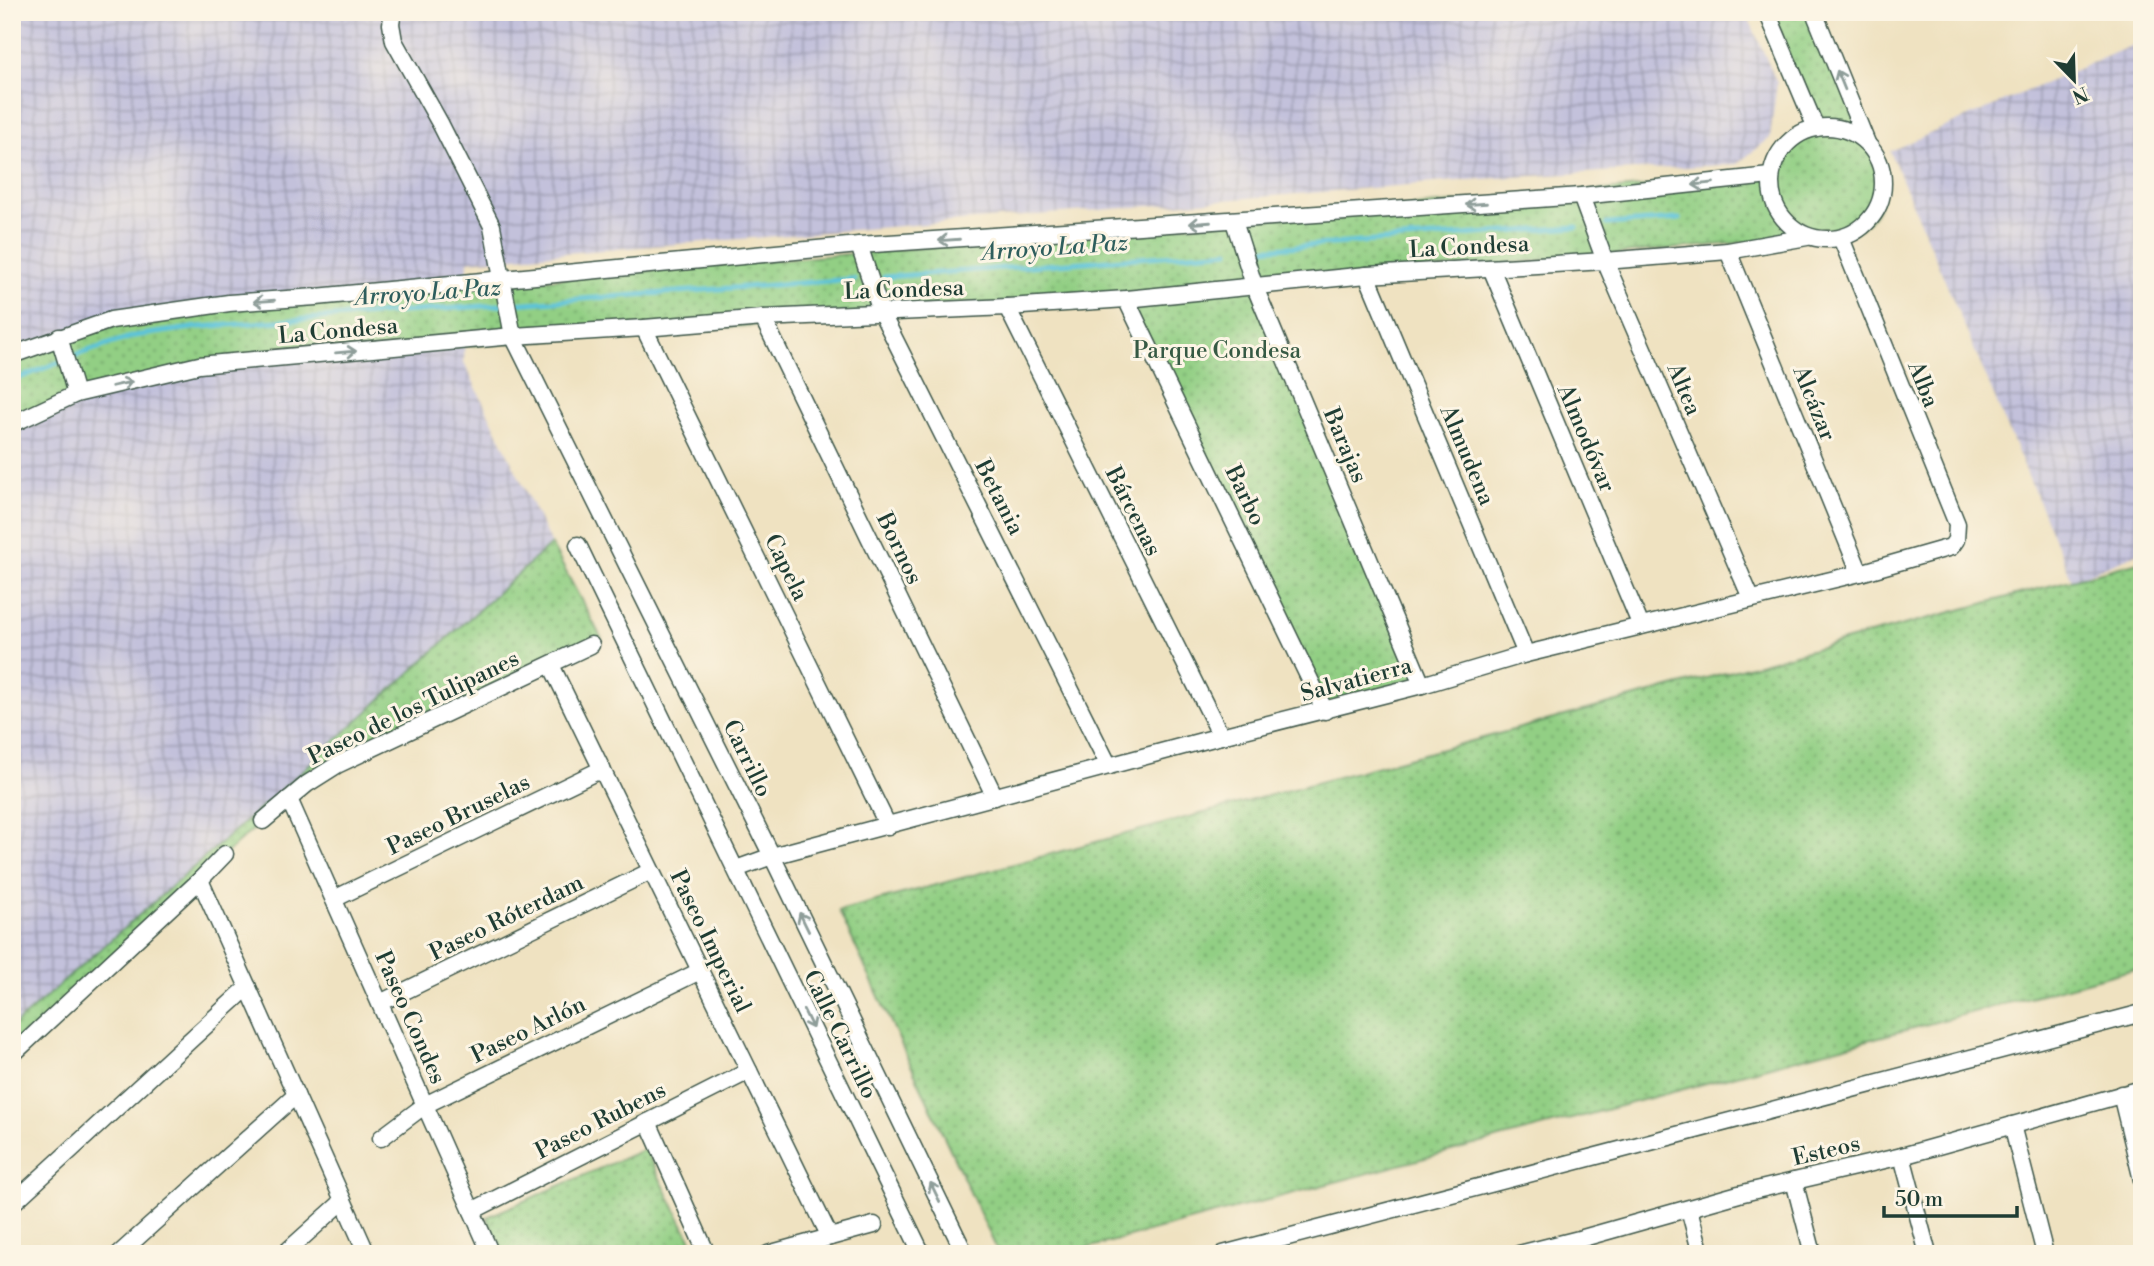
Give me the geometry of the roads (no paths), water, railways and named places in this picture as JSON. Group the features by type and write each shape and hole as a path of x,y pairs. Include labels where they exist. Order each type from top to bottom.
{"street":[{"name":"Carrillo","path":"393,12 391,24 394,41 441,125 492,226 512,332 772,856 965,1254"},
{"path":"1768,12 1816,128"},
{"path":"1814,12 1867,143 1877,157 1883,190 1879,206 1870,220 1857,231 1841,238 1824,240 1807,237 1790,227 1778,213 1771,195 1770,176 1778,154 1794,137 1816,128 1834,127 1852,133 1867,143"},
{"name":"La Condesa","path":"12,355 60,342 111,320 229,303 503,283 859,246 1581,196 1770,176"},
{"name":"Altea","path":"1581,196 1605,261 1751,598"},
{"name":"Barajas","path":"1234,221 1254,285 1422,685"},
{"name":"La Condesa","path":"12,424 74,390 199,365 512,332 644,328 764,318 1126,299 1367,275 1728,251 1807,237"},
{"name":"Alba","path":"1841,238 1957,524 1956,540 1951,547"},
{"name":"Betania","path":"859,246 881,312 1109,766"},
{"name":"Alcázar","path":"1728,251 1860,573"},
{"name":"Almodóvar","path":"1491,268 1640,626"},
{"name":"Almudena","path":"1367,275 1526,654"},
{"name":"Barbo","path":"1126,299 1325,710"},
{"name":"Bárcenas","path":"1007,307 1221,736"},
{"name":"Bornos","path":"764,318 995,797"},
{"name":"Capela","path":"644,328 888,826"},
{"path":"60,342 74,390"},
{"name":"Calle Carrillo","path":"578,545 922,1254"},
{"name":"Salvatierra","path":"772,856 1422,685 1526,654 1860,573 1951,547"},
{"name":"Paseo de los Tulipanes","path":"263,821 307,784 337,765 591,645"},
{"name":"Paseo Imperial","path":"551,665 830,1237"},
{"name":"Paseo Bruselas","path":"334,899 602,769"},
{"name":"Paseo Condes","path":"289,799 491,1254"},
{"path":"12,1055 225,854"},
{"path":"736,869 772,856"},
{"name":"Paseo Róterdam","path":"380,1003 651,871"},
{"path":"200,880 367,1254"},
{"name":"Paseo Arlón","path":"381,1138 425,1105 700,971"},
{"path":"12,1204 248,987"},
{"path":"1223,1254 2142,1013"},
{"name":"Paseo Rubens","path":"472,1210 749,1071"},
{"name":"Esteos","path":"1519,1254 1585,1246 1739,1194 1902,1156 2142,1089"},
{"path":"2121,1094 2142,1180"},
{"path":"119,1254 296,1095"},
{"path":"648,1122 707,1254"},
{"path":"2012,1125 2045,1254"},
{"path":"1902,1156 1928,1254"},
{"path":"1794,1181 1813,1254"},
{"path":"284,1254 343,1201"},
{"path":"1689,1209 1701,1254"},
{"path":"768,1254 874,1225"}],"waterway":[{"name":"Arroyo La Paz","path":"1607,224 1679,219"},
{"name":"Arroyo La Paz","path":"1259,249 1577,227"},
{"name":"Arroyo La Paz","path":"884,277 1229,251"},
{"name":"Arroyo La Paz","path":"12,381 134,336 199,327 854,279"}],"park label":[{"name":"Parque Condesa","path":"1217,350"}]}
